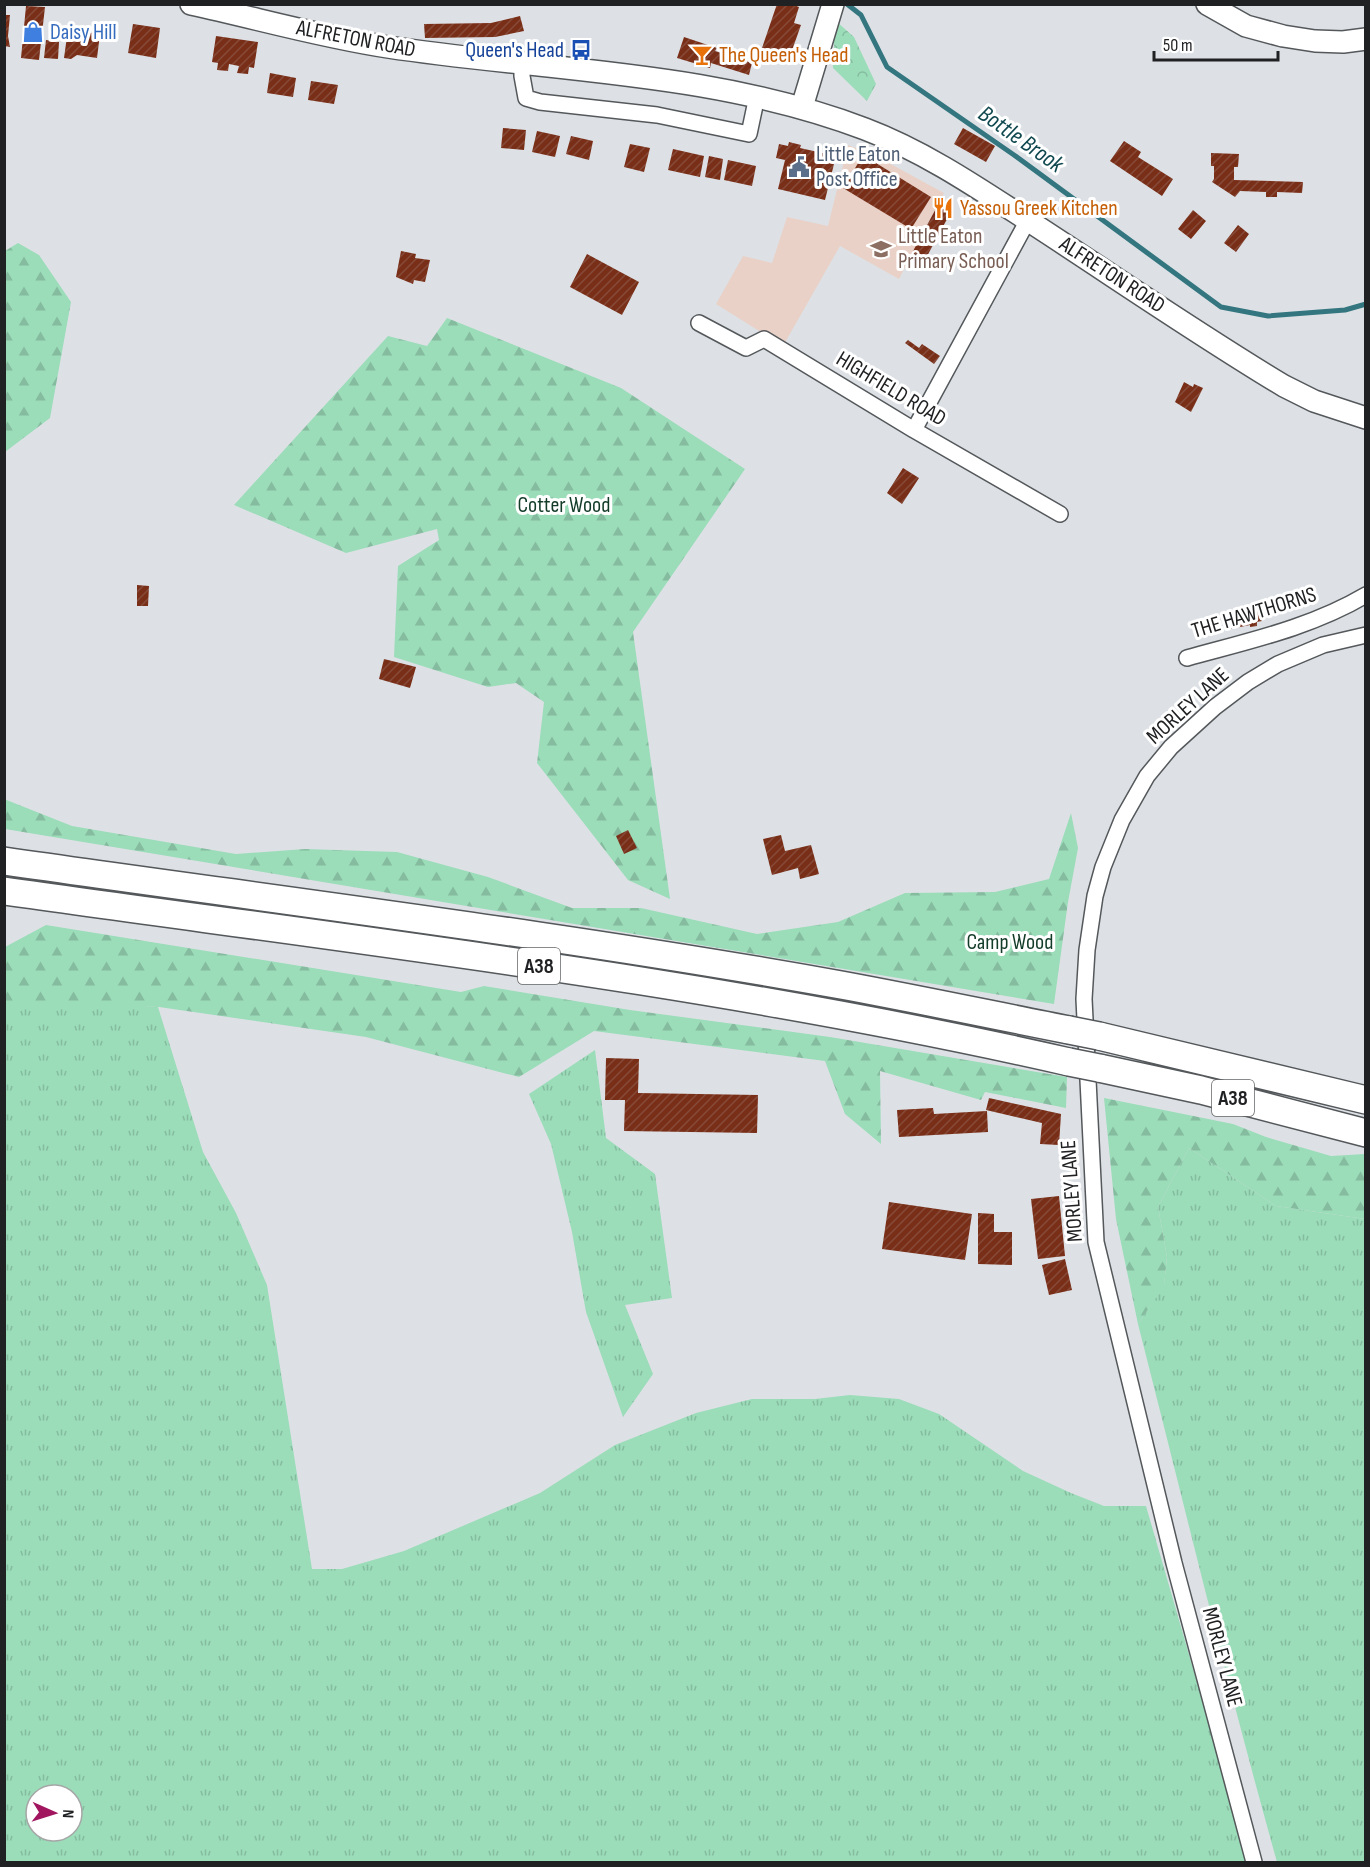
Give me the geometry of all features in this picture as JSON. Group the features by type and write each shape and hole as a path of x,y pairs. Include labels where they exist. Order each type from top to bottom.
{"highway":[{"name":"A38","path":"4,861 421,919 840,985 1099,1036 1365,1100"},
{"name":"A38","path":"4,891 410,947 690,990 956,1036 1201,1090 1365,1133"}],"main road":[{"name":"ALFRETON ROAD","path":"191,4 387,47 656,80 757,96 802,107 869,130 930,160 1028,220 1284,386 1314,401 1365,418"},
{"path":"1207,4 1246,26 1283,36 1315,41 1343,42 1365,39"},
{"path":"802,107 830,13"}],"street":[{"path":"522,63 526,98 540,102 657,115 748,134 757,96"},
{"path":"914,430 1028,220"},
{"name":"HIGHFIELD ROAD","path":"699,323 746,348 764,339 914,430 1060,514"},
{"name":"THE HAWTHORNS","path":"1187,658 1286,631 1349,605 1365,595"},
{"name":"MORLEY LANE","path":"1254,1863 1174,1563 1096,1242 1084,999 1087,950 1103,867 1122,820 1147,776 1171,747 1215,707 1248,682 1278,664 1323,645 1365,635"}],"shaded area":[{"name":"Little Eaton Primary School","path":"848,145 876,156 944,193 899,279 840,246 783,346 716,304 743,256 772,263 787,217 828,226"}],"green space":[{"path":"837,22 854,37 876,84 867,101 833,68 833,36"},
{"path":"18,243 39,255 71,302 50,418 5,452 5,251"},
{"name":"Cotter Wood","path":"447,318 621,388 745,469 633,632 670,899 628,880 537,763 544,702 516,683 488,687 394,657 398,566 439,540 437,529 346,553 234,505 388,336 427,346"},
{"name":"Camp Wood","path":"4,799 72,826 236,854 305,849 397,852 488,877 572,908 641,908 757,934 838,922 905,893 995,892 1049,879 1071,813 1078,848 1054,1004 5,829"},
{"path":"46,925 461,992 484,986 630,1010 830,1037 1067,1077 1066,1108 985,1092 981,1100 880,1071 881,1144 845,1114 825,1061 594,1031 519,1077 366,1037 159,1007 5,1002 5,947"},
{"path":"4,997 158,1007 203,1152 236,1213 267,1285 312,1569 342,1569 404,1551 540,1493 615,1445 696,1413 752,1399 815,1399 850,1395 899,1399 939,1414 1023,1471 1071,1493 1104,1506 1146,1506 1249,1862 5,1862"},
{"path":"595,1050 606,1138 655,1174 672,1298 625,1305 653,1374 623,1417 586,1312 572,1232 551,1144 529,1094"},
{"path":"1104,1098 1233,1124 1266,1137 1331,1156 1365,1154 1365,1219 1276,1206 1189,1148 1158,1207 1167,1257 1164,1286 1138,1324 1116,1219"},
{"path":"1189,1148 1276,1206 1365,1219 1365,1862 1277,1862 1223,1661 1138,1324 1164,1285 1167,1257 1158,1207"}],"building":[{"path":"777,4 791,4 799,7 794,23 801,25 790,56 781,60 774,57 776,53 762,48"},
{"name":"Daisy Hill","path":"26,6 45,7 39,60 21,58"},
{"path":"4,15 10,15 8,36 10,47 4,46"},
{"path":"520,16 524,31 495,37 425,38 424,24 491,23"},
{"path":"133,24 160,28 156,58 128,53"},
{"path":"68,29 100,34 97,58 77,55 71,59 64,58"},
{"path":"216,36 258,42 254,68 249,67 248,74 237,73 239,66 229,64 228,71 217,70 218,63 212,62"},
{"name":"The Queen's Head","path":"684,37 717,48 715,51 752,63 749,75 711,63 710,68 677,58"},
{"path":"46,40 59,42 58,59 44,58"},
{"path":"270,73 296,78 293,97 267,93"},
{"path":"311,81 338,85 334,104 308,100"},
{"path":"503,128 526,130 524,150 501,148"},
{"path":"963,128 995,146 986,162 954,144"},
{"path":"537,131 560,136 555,157 532,152"},
{"path":"571,136 593,141 589,160 566,154"},
{"path":"1124,141 1141,152 1138,157 1173,179 1162,196 1110,161"},
{"path":"789,142 801,145 800,148 836,156 825,200 778,189 785,160 776,158 779,144 788,146"},
{"path":"630,144 650,148 644,172 624,167"},
{"path":"673,149 704,156 700,177 668,170"},
{"path":"1211,153 1239,154 1238,167 1234,167 1234,180 1303,182 1302,193 1277,192 1277,197 1266,197 1266,192 1240,191 1235,197 1212,182 1214,166 1211,166"},
{"path":"863,155 931,197 911,229 843,188"},
{"path":"709,156 723,159 720,180 705,177"},
{"path":"728,160 756,166 752,186 724,180"},
{"path":"940,201 953,208 925,260 912,253"},
{"path":"1193,210 1206,221 1191,239 1178,229"},
{"path":"1238,225 1249,234 1236,252 1224,243"},
{"path":"401,251 416,254 415,258 430,260 425,282 414,280 413,284 396,277"},
{"path":"587,254 639,282 622,315 570,287"},
{"path":"908,340 919,348 922,344 940,356 934,364 905,343"},
{"path":"1184,382 1193,387 1194,384 1203,388 1191,412 1175,402"},
{"path":"903,468 919,478 902,504 887,493"},
{"path":"137,585 149,586 148,606 137,606"},
{"path":"1259,607 1262,621 1257,622 1257,626 1230,629 1227,614"},
{"path":"384,659 416,667 410,688 379,679"},
{"path":"628,830 637,848 624,854 616,836"},
{"path":"781,835 785,851 811,845 819,874 800,879 798,868 772,875 763,839"},
{"path":"606,1058 639,1059 638,1093 758,1095 757,1133 624,1131 625,1100 605,1100"},
{"path":"989,1098 1061,1114 1059,1145 1040,1144 1042,1123 986,1110"},
{"path":"933,1108 934,1114 987,1111 988,1132 899,1137 897,1110"},
{"path":"1059,1196 1065,1256 1038,1259 1031,1199"},
{"path":"889,1202 972,1214 965,1260 882,1249"},
{"path":"978,1213 994,1214 994,1232 1012,1232 1012,1265 978,1264"},
{"path":"1065,1259 1072,1290 1049,1295 1042,1265"}],"waterway":[{"name":"Bottle Brook","path":"847,4 861,15 887,67 1014,155 1221,307 1268,316 1345,310 1366,304"}],"place":[{"name":"Daisy Hill","path":"33,32"},
{"name":"Queen's Head","path":"581,50"},
{"name":"The Queen's Head","path":"702,55"},
{"name":"Little Eaton Post Office","path":"799,167"},
{"name":"Yassou Greek Kitchen","path":"943,208"},
{"name":"Little Eaton Primary School","path":"881,249"}]}
